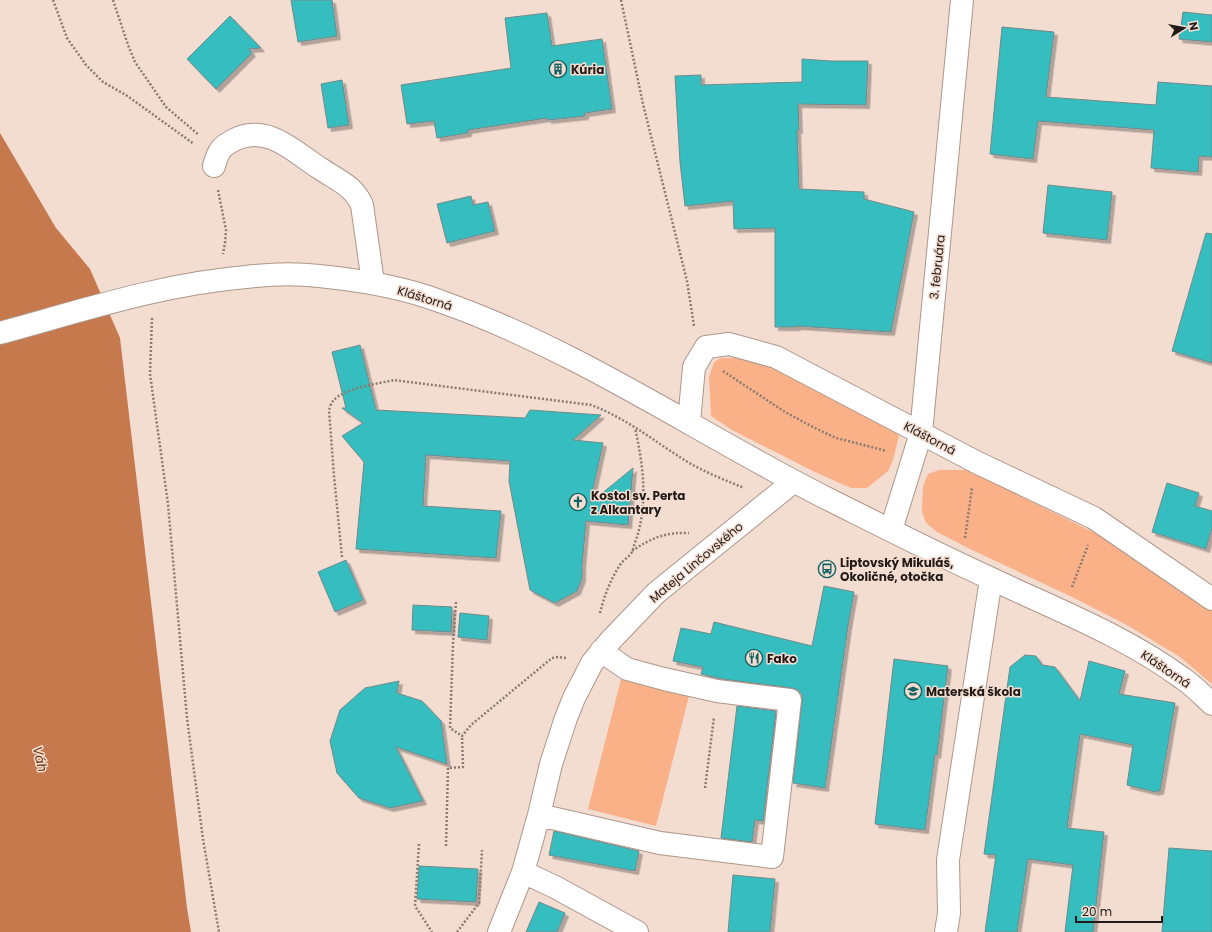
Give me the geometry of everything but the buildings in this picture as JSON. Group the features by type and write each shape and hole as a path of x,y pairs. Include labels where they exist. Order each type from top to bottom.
{"street":[{"name":"3. februára","path":"891,530 921,433 962,0"},
{"path":"216,160 222,148 238,138 256,135 267,136 285,144 346,184 358,196 362,205 373,283"},
{"name":"Kláštorná","path":"0,332 183,285 220,279 257,276 297,274 373,283 440,300 545,344 689,422 793,482 991,579 1093,625 1159,662 1185,679 1212,704"},
{"name":"Kláštorná","path":"689,422 694,367 706,347 729,344 776,357 976,462 1094,518 1212,599"},
{"name":"Mateja Linčovského","path":"499,932 523,872 551,764 566,718 574,698 596,657 656,593 793,482"},
{"path":"946,932 949,912 948,860 991,579"},
{"path":"539,815 660,843 772,857 790,700 717,691 627,669 596,657"},
{"path":"523,872 555,887 637,932"}],"path":[{"path":"53,0 67,38 86,65 103,82 126,95 216,160"},
{"path":"113,0 135,62 151,87 166,107 203,138 216,160 217,188 226,230 226,243 223,252 220,279"},
{"path":"621,0 643,104 687,281 697,361 721,370 785,412 836,438 913,458"},
{"path":"144,294 150,374 168,504 188,726 203,840 220,932"},
{"path":"342,557 329,410 333,401 341,395 368,385 394,380 591,405 607,411 694,465 770,500"},
{"path":"632,552 639,529 644,482 641,455 634,427"},
{"path":"962,564 976,462"},
{"path":"1061,611 1091,536 1094,518"},
{"path":"599,617 604,598 611,582 620,565 632,552 659,536 674,532 693,533"},
{"path":"456,602 450,728 462,736"},
{"path":"446,846 448,768 463,767 462,736 471,725 552,658 596,657"},
{"path":"705,788 717,691"},
{"path":"418,844 415,906 432,932"},
{"path":"457,932 480,903 482,850"}],"shaded area":[{"path":"721,358 752,358 891,423 899,436 893,460 888,471 867,488 851,488 815,472 732,430 711,416 709,377 714,362"},
{"path":"939,470 967,470 1097,534 1161,574 1212,611 1212,684 1180,657 1127,625 937,532 926,523 922,512 923,486 928,474"},
{"path":"621,679 689,696 656,826 588,809"}],"water":[{"name":"Váh","path":"0,133 56,228 90,269 120,338 191,932 0,932"}],"place":[{"name":"Kúria","path":"558,69"},
{"name":"Kostol sv. Perta z Alkantary","path":"578,502"},
{"name":"Liptovský Mikuláš, Okoličné, otočka","path":"827,569"},
{"name":"Fako","path":"754,658"},
{"name":"Materská škola","path":"913,691"}]}
